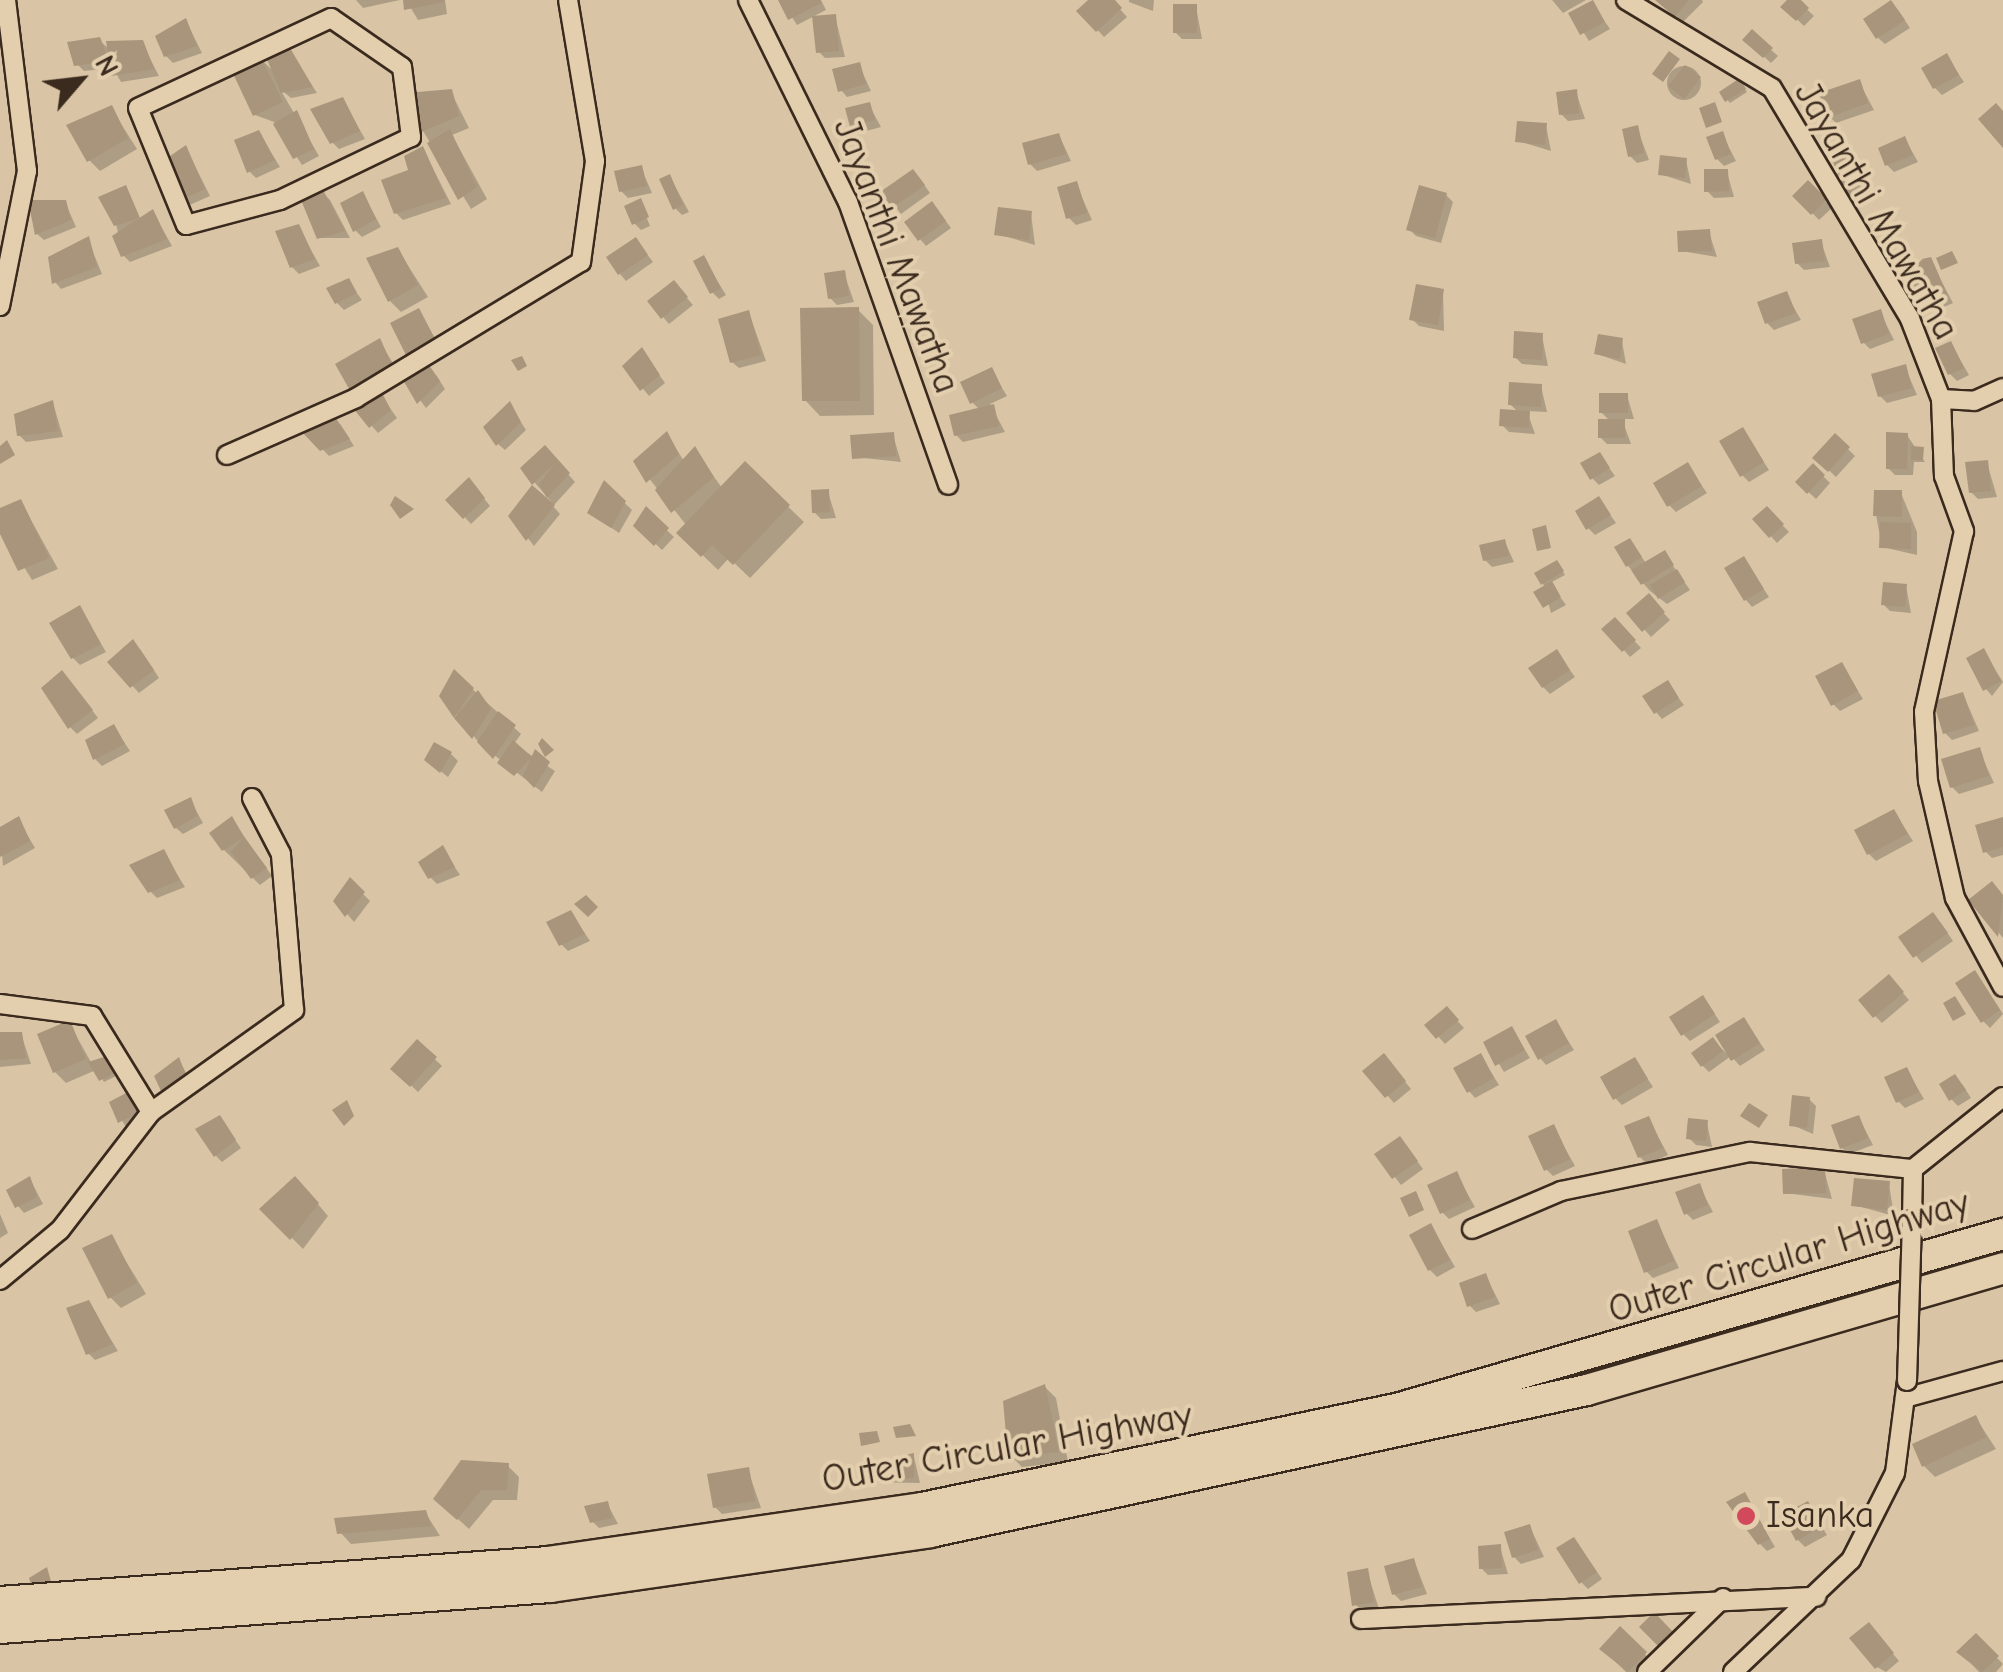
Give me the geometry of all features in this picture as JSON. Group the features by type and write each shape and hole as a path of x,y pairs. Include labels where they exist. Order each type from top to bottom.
{"highway":[{"name":"Outer Circular Highway","path":"1283,1449 1712,1326 2003,1234"},
{"name":"Outer Circular Highway","path":"0,1628 92,1609 672,1546 1283,1449 1722,1354 2003,1268"},
{"name":"Outer Circular Highway","path":"0,1602 92,1609"}],"street":[{"path":"0,306 27,172 6,0"},
{"path":"228,455 356,398 580,262 595,162 568,0"},
{"name":"Jayanthi Mawatha","path":"748,0 848,202 948,485"},
{"name":"Jayanthi Mawatha","path":"1626,0 1772,88 1910,319 1942,399 1944,476 1964,531 1924,712 1928,781 1955,898 2003,988"},
{"path":"332,9 402,67 412,136 280,200 186,225 138,108 332,9"},
{"path":"1942,399 1974,401 2003,388"},
{"path":"0,1280 60,1230 152,1112 294,1010 281,854 252,798"},
{"path":"0,1004 92,1016 152,1112"},
{"path":"1472,1229 1561,1191 1750,1152 1913,1169 2003,1097"},
{"path":"1733,1672 1851,1560 1895,1473 1906,1389 1913,1169"},
{"path":"1906,1389 2003,1371"},
{"path":"1360,1619 1723,1598 1816,1597"},
{"path":"1647,1672 1723,1598"}],"building":[{"path":"403,0 444,0 444,2 404,10"},
{"path":"778,0 820,0 821,3 788,20"},
{"path":"1088,0 1115,0 1122,8 1096,32 1076,11"},
{"path":"1593,0 1605,22 1580,35 1568,13"},
{"path":"1655,0 1688,0 1675,17"},
{"path":"1787,0 1801,0 1809,8 1796,21 1780,7"},
{"path":"1891,0 1905,20 1876,39 1863,19"},
{"path":"1173,4 1197,4 1197,33 1173,33"},
{"path":"836,14 839,51 816,53 812,16"},
{"path":"186,18 197,46 164,57 155,36"},
{"path":"1752,29 1773,48 1763,58 1742,40"},
{"path":"100,37 109,61 74,66 67,42"},
{"path":"143,40 154,69 111,76 106,41"},
{"path":"290,48 313,87 281,93 266,57"},
{"path":"1669,51 1680,59 1663,82 1652,74"},
{"path":"258,52 283,102 253,116 229,65"},
{"path":"1947,53 1959,75 1933,89 1921,68"},
{"path":"860,62 866,84 838,92 832,69"},
{"path":"1685,65 1701,77 1684,99 1668,86"},
{"path":"1740,78 1746,89 1725,102 1719,92"},
{"path":"1860,79 1868,103 1827,118 1819,93"},
{"path":"452,89 459,116 421,132 406,93"},
{"path":"1577,89 1579,113 1559,115 1556,92"},
{"path":"343,97 360,131 330,144 310,109"},
{"path":"870,102 875,120 850,127 845,108"},
{"path":"1715,102 1722,122 1706,128 1699,108"},
{"path":"1996,103 2003,111 2003,148 1978,119"},
{"path":"112,105 128,138 87,162 66,125"},
{"path":"297,110 314,149 293,159 273,124"},
{"path":"1517,121 1547,123 1545,145 1515,142"},
{"path":"1638,125 1644,153 1628,157 1622,129"},
{"path":"450,129 477,187 458,200 427,143"},
{"path":"259,130 275,160 247,173 234,140"},
{"path":"1723,131 1731,154 1715,160 1706,137"},
{"path":"1059,133 1066,154 1028,165 1022,143"},
{"path":"1905,136 1913,155 1885,166 1878,148"},
{"path":"186,145 205,189 176,202 160,163"},
{"path":"423,146 446,198 394,214 381,180 408,170 404,156"},
{"path":"1853,153 1867,187 1847,195 1833,162"},
{"path":"1660,155 1687,158 1685,178 1658,175"},
{"path":"642,165 647,186 619,192 614,171"},
{"path":"913,169 925,185 892,208 880,192"},
{"path":"1704,169 1728,169 1729,191 1704,192"},
{"path":"670,174 683,205 673,210 659,179"},
{"path":"1808,180 1827,199 1811,215 1792,196"},
{"path":"1077,181 1087,213 1066,219 1057,187"},
{"path":"126,185 140,218 114,226 98,197"},
{"path":"1419,185 1447,193 1435,238 1406,230"},
{"path":"323,190 345,231 317,239 301,200"},
{"path":"363,191 376,219 353,232 340,203"},
{"path":"641,198 649,217 632,225 624,206"},
{"path":"28,200 66,200 71,220 35,235"},
{"path":"932,201 946,221 918,241 904,222"},
{"path":"998,207 1032,211 1029,240 994,235"},
{"path":"153,209 167,239 121,257 112,236"},
{"path":"299,224 315,259 290,268 275,231"},
{"path":"1710,229 1712,251 1678,252 1677,231"},
{"path":"89,236 97,267 52,284 48,257"},
{"path":"636,237 648,255 618,275 606,257"},
{"path":"1822,239 1825,261 1795,264 1792,243"},
{"path":"398,247 418,285 388,302 366,258"},
{"path":"1952,251 1958,263 1941,270 1936,258"},
{"path":"704,255 721,288 710,294 693,261"},
{"path":"1931,257 1948,296 1926,305 1895,265"},
{"path":"845,270 849,296 828,299 824,273"},
{"path":"349,278 357,293 335,304 326,288"},
{"path":"674,280 688,297 661,319 647,301"},
{"path":"1416,284 1444,289 1438,325 1409,320"},
{"path":"1787,291 1796,313 1765,324 1757,302"},
{"path":"859,307 860,401 802,401 800,308"},
{"path":"419,308 434,337 408,359 390,323"},
{"path":"1881,309 1889,334 1861,344 1852,319"},
{"path":"749,310 761,355 730,363 718,319"},
{"path":"1514,331 1543,333 1542,360 1513,358"},
{"path":"1598,334 1623,338 1620,359 1594,354"},
{"path":"380,338 393,367 352,394 335,364"},
{"path":"1951,341 1964,368 1948,375 1935,348"},
{"path":"642,347 660,375 640,391 622,366"},
{"path":"522,356 527,366 518,371 511,360"},
{"path":"1906,364 1912,388 1878,397 1871,374"},
{"path":"429,365 440,381 417,404 403,380"},
{"path":"992,367 1002,388 970,404 960,382"},
{"path":"1509,382 1542,384 1541,407 1508,405"},
{"path":"381,391 391,410 369,428 353,408"},
{"path":"1599,393 1628,393 1628,413 1599,413"},
{"path":"53,400 58,431 17,436 14,414"},
{"path":"510,401 521,422 496,446 483,427"},
{"path":"994,404 999,426 954,436 949,415"},
{"path":"1500,409 1530,411 1529,428 1499,426"},
{"path":"333,414 350,439 320,451 301,431"},
{"path":"1598,419 1625,419 1625,438 1598,438"},
{"path":"1743,427 1764,462 1740,477 1719,441"},
{"path":"667,431 679,454 646,483 633,461"},
{"path":"894,432 896,456 852,459 850,435"},
{"path":"1886,432 1908,433 1907,469 1886,469"},
{"path":"1835,433 1850,447 1828,472 1812,458"},
{"path":"7,440 15,455 0,464 0,446"},
{"path":"545,445 570,473 547,498 539,484 556,462 532,485 520,468"},
{"path":"695,446 714,477 671,513 655,490"},
{"path":"1911,446 1924,447 1923,460 1911,460"},
{"path":"1600,452 1610,468 1590,480 1580,463"},
{"path":"1988,460 1991,491 1969,493 1965,462"},
{"path":"745,461 790,505 733,565 712,545 701,557 676,533"},
{"path":"1688,462 1702,486 1667,507 1653,483"},
{"path":"1813,463 1825,475 1807,494 1795,482"},
{"path":"469,477 485,498 463,519 445,500"},
{"path":"604,480 626,501 611,528 587,513"},
{"path":"532,485 555,505 526,541 508,516"},
{"path":"829,489 830,512 812,513 811,490"},
{"path":"1874,490 1902,490 1902,517 1873,516"},
{"path":"395,496 414,509 400,519 390,505"},
{"path":"1599,496 1611,515 1586,530 1575,511"},
{"path":"21,499 49,558 18,571 0,534 0,508"},
{"path":"646,506 669,528 654,546 633,526"},
{"path":"1767,506 1784,524 1769,538 1752,519"},
{"path":"1880,522 1911,523 1911,549 1879,548"},
{"path":"1546,525 1551,548 1537,551 1532,529"},
{"path":"1630,538 1642,557 1626,567 1614,547"},
{"path":"1505,539 1509,556 1483,561 1479,545"},
{"path":"1665,550 1674,565 1641,585 1631,570"},
{"path":"1744,556 1764,589 1744,601 1724,568"},
{"path":"1557,560 1564,571 1541,585 1534,573"},
{"path":"1677,569 1685,582 1658,599 1650,585"},
{"path":"1552,581 1561,597 1543,608 1533,592"},
{"path":"1883,582 1907,584 1905,607 1881,605"},
{"path":"1649,593 1665,612 1642,632 1626,613"},
{"path":"80,605 101,644 71,659 49,623"},
{"path":"1615,617 1636,640 1622,652 1601,629"},
{"path":"133,639 154,670 130,688 107,662"},
{"path":"1984,648 2001,681 1983,691 1966,658"},
{"path":"1557,649 1570,670 1542,688 1528,668"},
{"path":"1842,662 1858,691 1831,706 1815,676"},
{"path":"454,669 474,688 454,718 439,696"},
{"path":"62,670 93,710 68,729 41,688"},
{"path":"1668,680 1679,698 1654,714 1642,696"},
{"path":"478,690 491,709 472,739 454,718"},
{"path":"1963,692 1974,725 1943,734 1933,701"},
{"path":"498,711 516,725 493,759 477,742"},
{"path":"114,724 125,744 93,760 85,740"},
{"path":"542,738 554,750 545,757 538,744"},
{"path":"513,740 532,757 514,776 497,763"},
{"path":"434,742 452,752 440,773 424,760"},
{"path":"1980,747 1989,776 1950,788 1941,759"},
{"path":"535,749 550,762 534,788 523,776"},
{"path":"191,797 198,816 174,829 164,810"},
{"path":"1894,809 1908,834 1867,855 1854,830"},
{"path":"19,816 30,841 0,857 0,827"},
{"path":"232,816 244,837 222,851 209,833"},
{"path":"2003,817 2003,847 1983,853 1975,825"},
{"path":"244,837 267,868 251,879 231,852"},
{"path":"443,845 455,867 428,879 418,862"},
{"path":"164,849 180,880 148,893 129,865"},
{"path":"350,877 365,892 345,917 333,901"},
{"path":"1992,881 2003,895 1998,937 1968,900"},
{"path":"586,895 598,907 588,917 574,904"},
{"path":"571,910 585,934 559,946 546,922"},
{"path":"1933,912 1948,933 1913,958 1898,937"},
{"path":"1975,970 2000,1010 1981,1023 1955,983"},
{"path":"1889,974 1904,992 1873,1018 1858,1000"},
{"path":"1703,995 1715,1014 1681,1036 1669,1017"},
{"path":"1955,996 1966,1014 1953,1021 1943,1003"},
{"path":"1447,1006 1459,1020 1436,1039 1424,1025"},
{"path":"1744,1017 1760,1043 1731,1061 1715,1035"},
{"path":"1556,1019 1569,1043 1538,1060 1525,1036"},
{"path":"70,1020 86,1059 53,1073 37,1034"},
{"path":"1512,1026 1525,1050 1495,1066 1483,1042"},
{"path":"0,1032 22,1032 26,1058 0,1060"},
{"path":"1713,1037 1723,1051 1701,1067 1691,1053"},
{"path":"417,1039 437,1057 410,1087 390,1069"},
{"path":"1384,1053 1406,1081 1385,1098 1362,1071"},
{"path":"1481,1053 1494,1078 1467,1093 1453,1068"},
{"path":"107,1056 115,1073 99,1081 88,1062"},
{"path":"179,1057 186,1075 162,1093 154,1076"},
{"path":"1635,1057 1648,1079 1613,1100 1600,1077"},
{"path":"1907,1067 1919,1092 1896,1103 1884,1077"},
{"path":"1955,1074 1966,1090 1949,1101 1939,1084"},
{"path":"128,1092 139,1112 118,1123 109,1102"},
{"path":"1792,1095 1810,1097 1807,1128 1789,1126"},
{"path":"347,1100 354,1116 344,1126 332,1110"},
{"path":"1749,1103 1768,1115 1759,1128 1740,1116"},
{"path":"220,1115 236,1140 214,1157 195,1129"},
{"path":"1859,1115 1868,1138 1840,1149 1831,1125"},
{"path":"1649,1116 1663,1148 1638,1158 1624,1126"},
{"path":"1688,1118 1708,1120 1706,1141 1686,1139"},
{"path":"1554,1124 1570,1159 1544,1171 1528,1136"},
{"path":"1400,1136 1418,1161 1392,1179 1374,1154"},
{"path":"1825,1167 1826,1193 1783,1194 1782,1169"},
{"path":"1457,1171 1470,1200 1440,1214 1427,1185"},
{"path":"30,1176 37,1197 15,1208 6,1190"},
{"path":"295,1176 319,1203 290,1240 259,1209"},
{"path":"1854,1178 1890,1181 1887,1210 1851,1206"},
{"path":"1700,1183 1708,1205 1684,1215 1675,1192"},
{"path":"1416,1191 1424,1210 1409,1217 1400,1198"},
{"path":"1657,1219 1674,1261 1644,1273 1628,1231"},
{"path":"1431,1223 1450,1260 1428,1271 1409,1235"},
{"path":"112,1234 137,1283 108,1299 82,1248"},
{"path":"1486,1273 1495,1297 1467,1307 1459,1283"},
{"path":"89,1300 113,1344 86,1355 66,1308"},
{"path":"1045,1384 1059,1452 1008,1457 1003,1401"},
{"path":"1976,1415 1986,1437 1922,1467 1912,1444"},
{"path":"910,1424 916,1436 896,1438 893,1427"},
{"path":"877,1431 880,1442 861,1446 859,1433"},
{"path":"914,1453 914,1477 888,1482 901,1456"},
{"path":"461,1460 509,1463 507,1490 481,1490 457,1520 433,1499"},
{"path":"879,1462 887,1473 867,1483 859,1464"},
{"path":"749,1467 755,1501 713,1508 707,1474"},
{"name":"Isanka","path":"1745,1492 1770,1539 1758,1545 1726,1502"},
{"path":"608,1501 612,1518 590,1523 584,1506"},
{"path":"1808,1501 1822,1527 1796,1541 1782,1515"},
{"path":"426,1510 431,1526 337,1534 334,1518"},
{"path":"1530,1524 1538,1550 1512,1558 1504,1532"},
{"path":"1574,1537 1597,1572 1579,1584 1556,1548"},
{"path":"1501,1544 1502,1568 1479,1569 1478,1546"},
{"path":"1414,1558 1422,1587 1392,1595 1384,1566"},
{"path":"47,1567 52,1585 33,1591 29,1578"},
{"path":"1368,1568 1374,1602 1352,1606 1347,1572"},
{"path":"1654,1612 1678,1637 1663,1651 1639,1627"},
{"path":"1869,1622 1894,1653 1875,1669 1849,1638"},
{"path":"1620,1626 1647,1652 1628,1672 1599,1649"},
{"path":"1976,1633 1999,1656 1982,1672 1956,1652"}],"place":[{"name":"Isanka","path":"1746,1516"}]}
